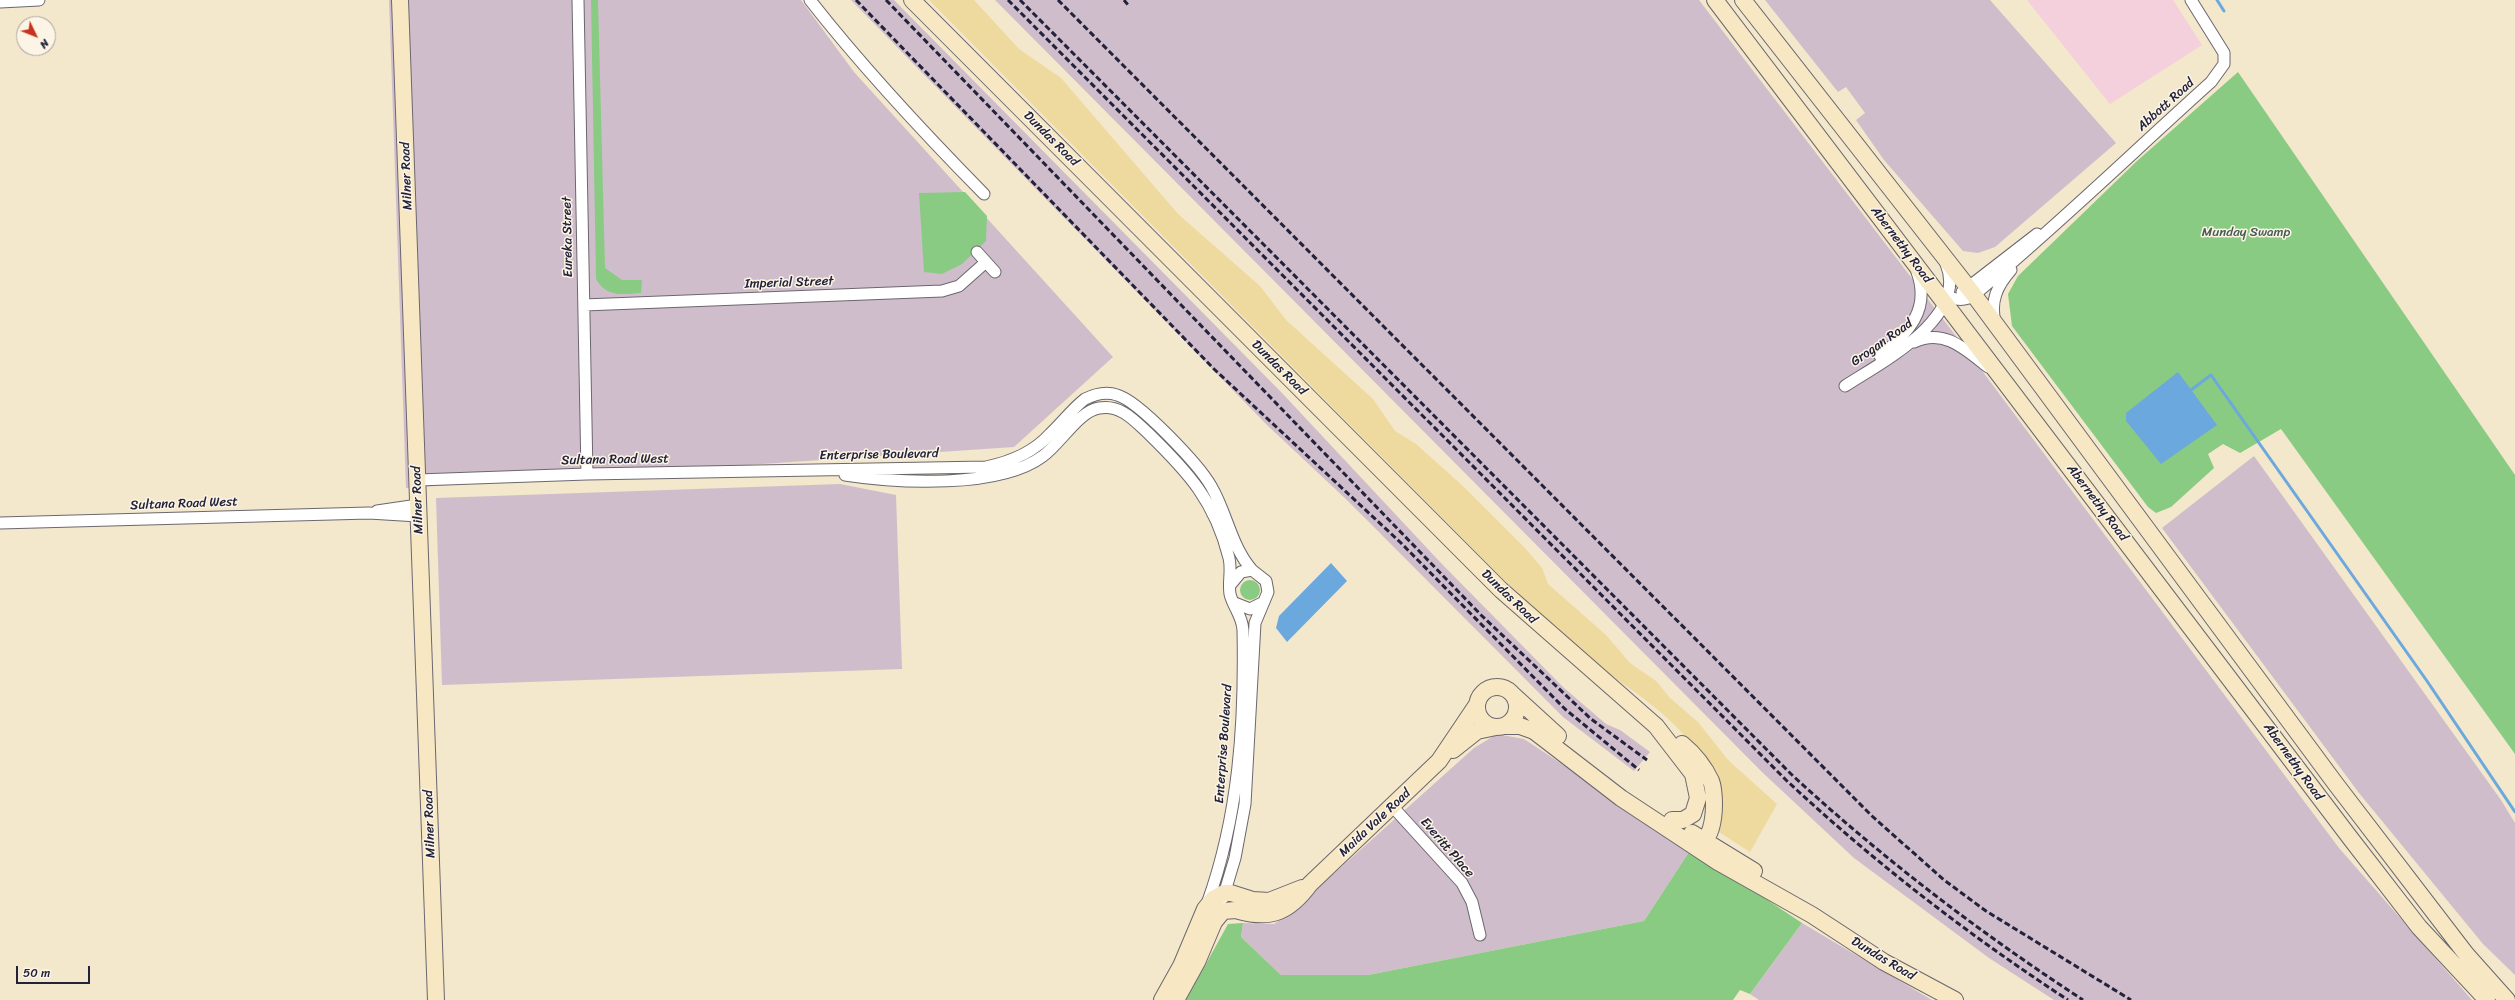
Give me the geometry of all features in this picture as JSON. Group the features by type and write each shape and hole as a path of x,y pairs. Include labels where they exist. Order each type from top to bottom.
{"main road":[{"name":"Milner Road","path":"400,0 436,1000"},
{"name":"Dundas Road","path":"912,0 1501,590 1656,726 1678,740 1693,755 1708,775 1715,798 1722,850"},
{"name":"Abernethy Road","path":"1715,0 1929,282 1950,299 1959,322 2418,927 2488,1000"},
{"name":"Abernethy Road","path":"1743,0 1971,291 2335,783 2466,954 2507,1000"},
{"name":"Maida Vale Road","path":"1439,761 1476,706 1482,693 1487,689 1501,687 1512,694 1551,737"},
{"name":"Maida Vale Road","path":"1221,891 1240,906 1269,901 1310,884 1439,761 1478,732 1499,727 1508,723 1516,713 1516,701 1512,694"},
{"name":"Maida Vale Road","path":"1476,706 1477,712 1484,723 1499,727 1527,728 1551,737"},
{"name":"Dundas Road","path":"1656,726 1693,774 1698,798 1696,808 1695,839"},
{"name":"Dundas Road","path":"1551,737 1672,820 1695,839 1783,900 1812,916 1891,966 1955,1000"},
{"name":"Dundas Road","path":"1551,737 1615,794 1695,839 1722,850 1789,894 1812,916"},
{"name":"Dundas Road","path":"1695,839 1711,827 1715,798"},
{"path":"1672,820 1687,819 1696,808"},
{"path":"1162,1000 1210,915 1221,891"},
{"path":"1210,915 1240,906"},
{"path":"1176,1000 1197,962 1210,915"}],"street":[{"path":"0,2 39,0"},
{"name":"Eureka Street","path":"578,0 586,474"},
{"path":"810,0 862,63 933,143 984,194"},
{"name":"Abbott Road","path":"1971,291 2067,212 2211,82 2221,70 2225,60 2222,48 2191,0"},
{"name":"Abbott Road","path":"1950,299 1971,291 2030,249 2067,212"},
{"path":"2002,334 1995,321 1993,308 1996,292 2009,272 2030,249"},
{"path":"977,252 995,272"},
{"name":"Grogan Road","path":"1908,254 1916,268 1921,288 1922,304 1916,319 1899,340 1845,386 1908,345 1933,320 1950,299 1950,276 1942,254"},
{"name":"Imperial Street","path":"584,305 942,291 958,286 986,262"},
{"path":"1908,345 1928,337 1943,337 1958,344 2006,384"},
{"name":"Enterprise Boulevard","path":"813,470 977,468 1000,464 1029,452 1039,445 1085,399 1100,394 1116,394 1138,407 1204,477 1216,497 1239,552 1252,570 1266,581 1268,592 1255,623 1248,776 1240,836 1221,891"},
{"name":"Enterprise Boulevard","path":"813,470 877,480 998,476 1025,466 1043,456 1091,411 1098,408 1112,407 1134,420 1178,463 1200,488 1225,545 1231,568 1230,594 1240,614 1243,630 1240,748 1235,805 1221,891"},
{"name":"Sultana Road West","path":"418,480 586,474 813,470"},
{"name":"Sultana Road West","path":"0,523 369,513 418,510"},
{"path":"1231,584 1241,572 1252,570"},
{"path":"1235,603 1250,609 1264,602"},
{"name":"Everitt Place","path":"1392,806 1462,883 1472,902 1480,935"}],"shaded area":[{"path":"389,0 801,0 854,72 1113,357 1014,447 406,488"},
{"path":"851,0 894,0 1282,393 1441,563 1563,687 1606,724 1620,730 1650,752 1634,771 1563,717 1348,501 1267,425"},
{"path":"995,0 1699,0 1959,340 2339,848 2472,1000 2054,1000 1989,958 1854,858 1763,773"},
{"path":"1765,0 1990,0 2116,143 1995,247 1978,253 1963,251 1884,160 1856,120 1865,113 1846,87 1838,92"},
{"path":"2027,0 2173,0 2202,45 2110,104"},
{"path":"2254,456 2501,800 2515,823 2515,975 2483,944 2359,793 2162,528"},
{"path":"840,484 896,495 902,669 442,685 436,498"},
{"path":"1497,734 1524,739 1691,849 1644,921 1368,975 1281,975 1241,937 1243,923 1274,924 1290,913 1474,748"},
{"path":"1802,923 1932,1000 1759,1000 1750,994"}],"green space":[{"path":"591,0 598,0 605,268 622,280 642,280 641,293 616,294 605,289 596,279"},
{"name":"Munday Swamp","path":"2238,72 2515,475 2515,754 2281,429 2240,453 2223,444 2208,454 2214,468 2171,507 2156,513 2148,507 2012,326 2008,294 2018,276 2137,161"},
{"path":"965,192 987,216 986,241 962,264 942,274 924,272 919,193"},
{"path":"1250,580 1257,583 1260,590 1257,597 1250,600 1243,597 1240,590 1243,583"},
{"path":"1691,849 1802,923 1750,994 1740,990 1733,1000 1186,1000 1228,924 1243,923 1241,937 1281,975 1368,975 1644,921"}],"sand":[{"path":"929,0 974,0 1019,49 1061,78 1178,214 1260,286 1286,320 1373,399 1395,431 1416,444 1464,487 1525,548 1542,568 1548,584 1606,635 1630,663 1656,681 1670,698 1698,722 1728,760 1777,804 1750,852 1705,823 1707,805 1706,786 1702,769 1695,752 1675,726 1663,714 1606,671 1548,622 1505,581"}],"water":[{"path":"2178,372 2217,425 2161,464 2126,421 2126,413"},
{"path":"1331,563 1347,581 1287,642 1276,628 1279,616"}],"waterway":[{"path":"2217,0 2224,11"},
{"path":"2191,390 2211,375 2427,681 2515,812"}],"railway":[{"path":"856,0 1214,369 1400,542 1565,709 1639,770"},
{"path":"886,0 1481,615 1591,719 1647,760"},
{"path":"1008,0 1786,780 1853,840 1922,896 2030,975 2068,1000"},
{"path":"1020,0 1791,774 1860,835 1932,893 2006,948 2083,1000"},
{"path":"1058,0 1872,816 1944,880 1986,911 2131,1000"},
{"path":"1124,0 1128,5"}]}
